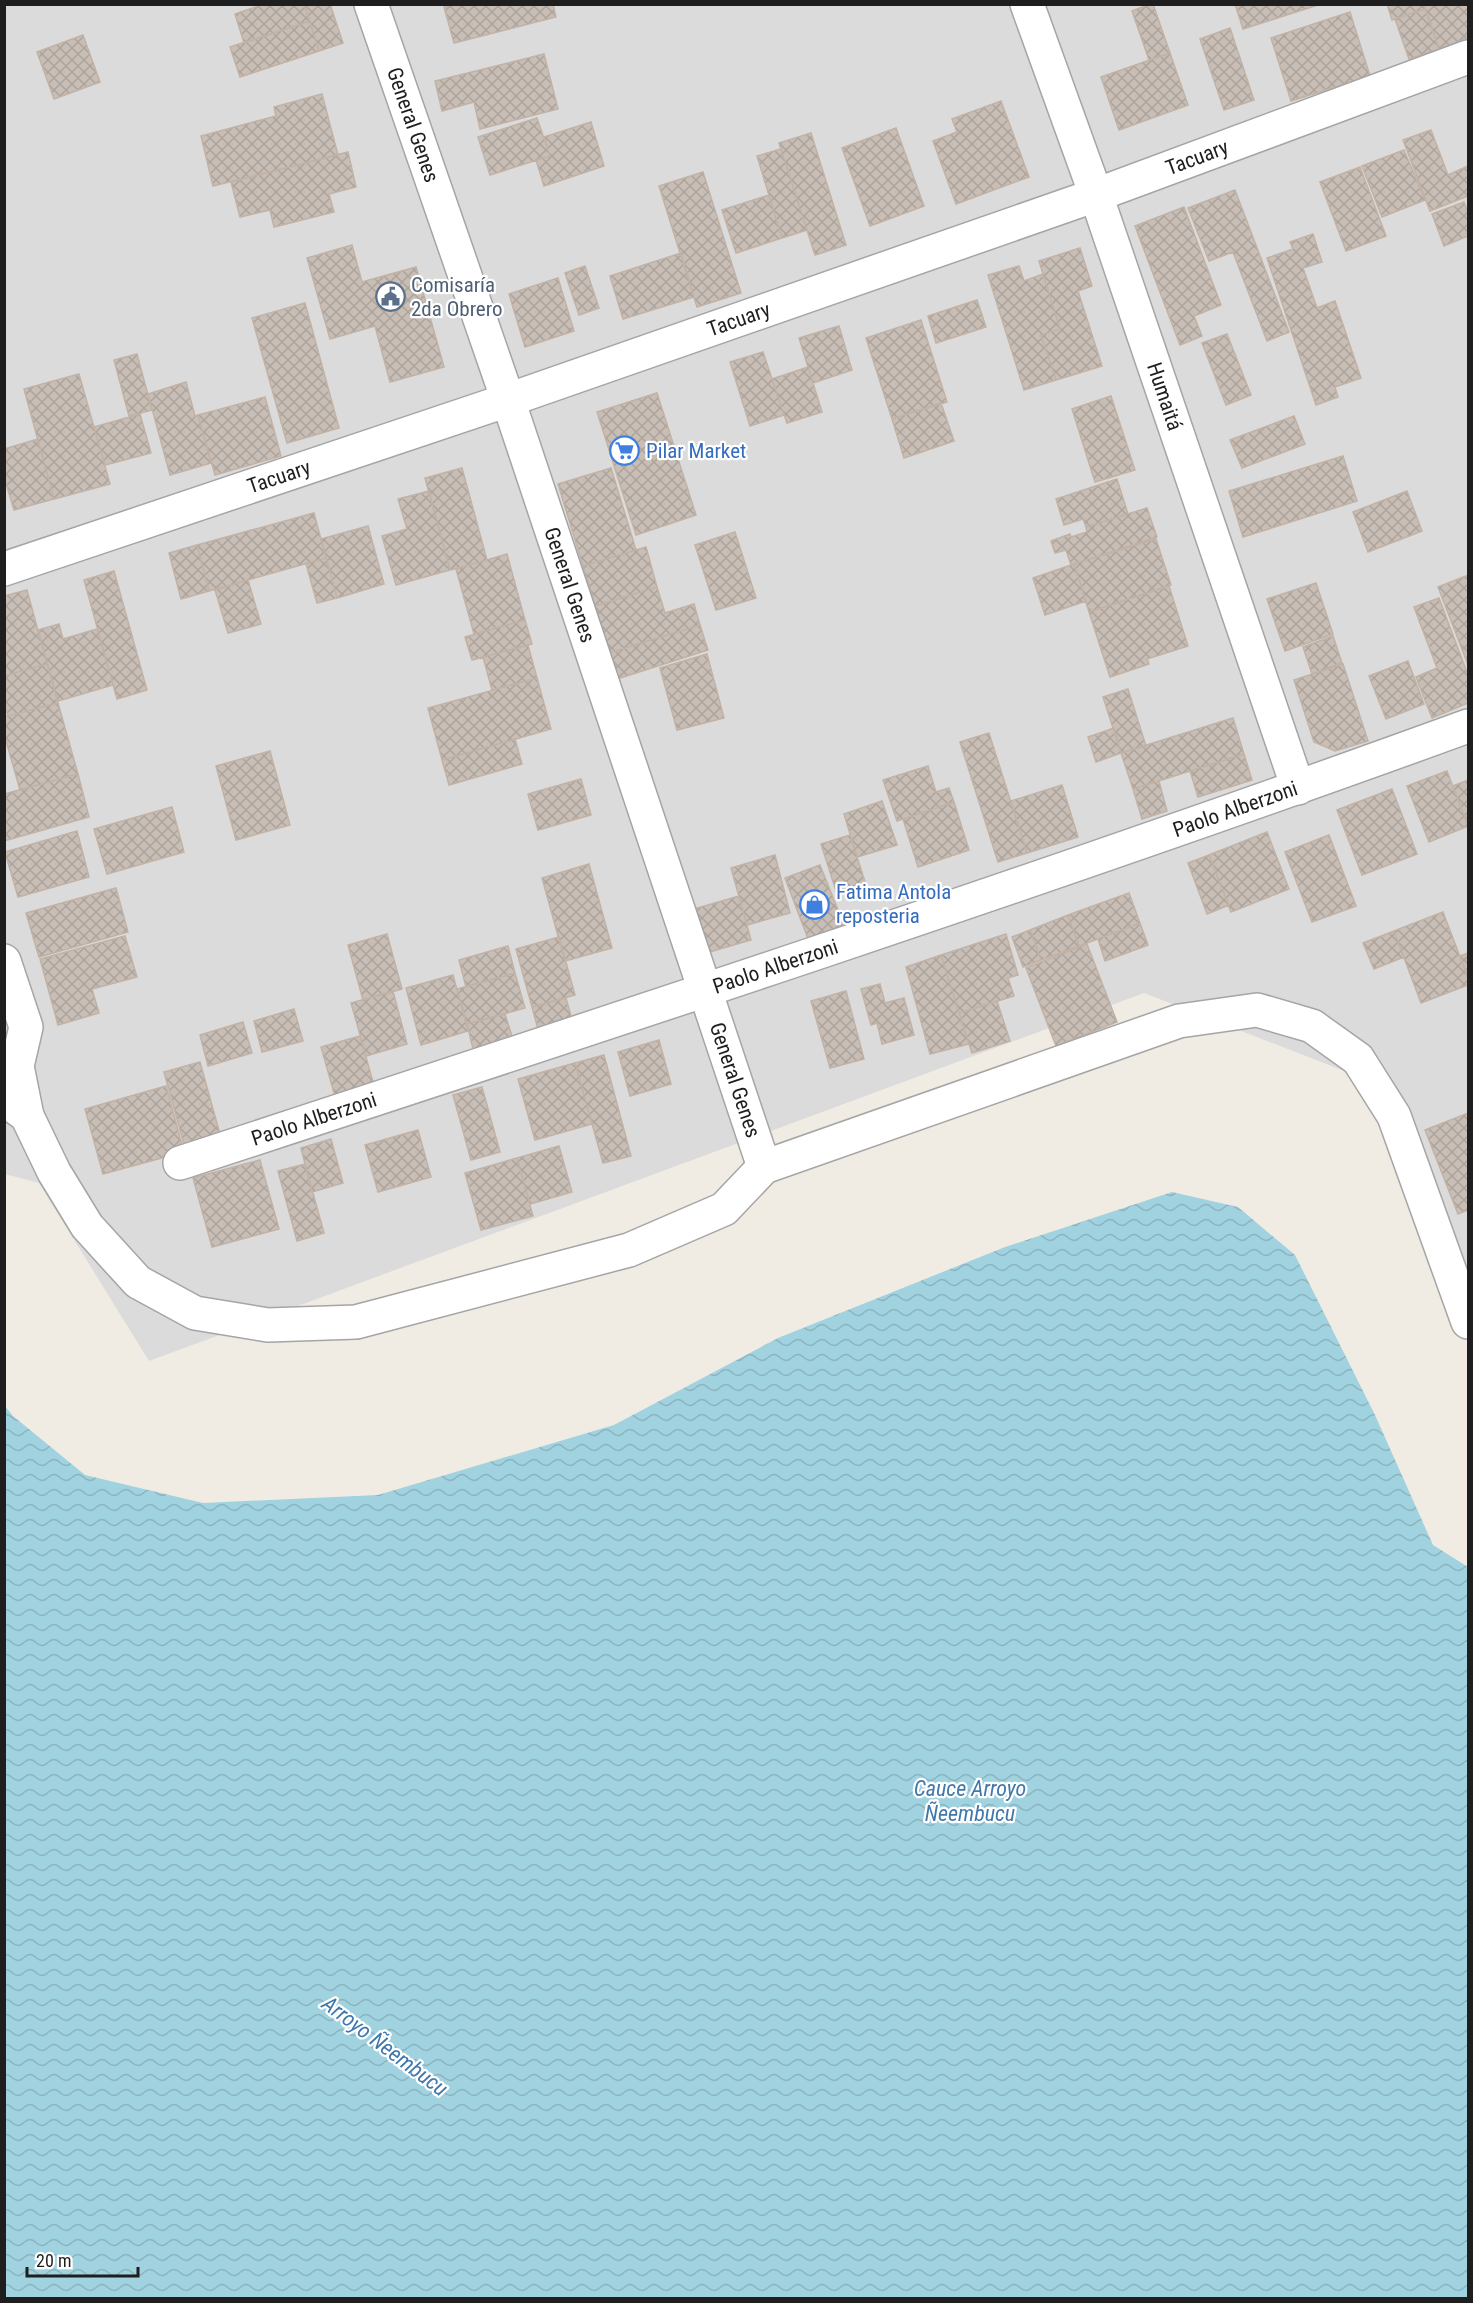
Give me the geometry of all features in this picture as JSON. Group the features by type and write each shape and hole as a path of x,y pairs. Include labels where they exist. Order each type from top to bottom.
{"street":[{"name":"General Genes","path":"371,4 508,400 764,1167"},
{"name":"Humaitá","path":"1027,4 1096,195 1298,788"},
{"name":"Tacuary","path":"4,569 508,400 1096,195 1468,57"},
{"name":"Paolo Alberzoni","path":"180,1163 706,991 1298,788 1468,726"},
{"path":"4,961 26,1027 17,1066 16,1107 87,1226 138,1282 195,1313 268,1325 356,1322 628,1250 724,1209 764,1167 1179,1021 1257,1010 1311,1026 1358,1059 1394,1116 1468,1322"}],"shaded area":[{"path":"4,5 1468,5 1468,1288 1357,1076 1144,993 149,1361 39,1183 5,1174"}],"water":[{"name":"Cauce Arroyo Ñeembucu","path":"1172,1192 1238,1207 1295,1255 1375,1415 1433,1545 1468,1567 1468,2298 5,2298 5,1406 13,1416 85,1475 203,1503 378,1495 614,1425 778,1338 1005,1247"}],"building":[{"path":"264,4 304,4 310,21 244,43 235,14"},
{"path":"304,4 330,4 343,43 319,51"},
{"path":"454,4 553,4 556,17 454,43 444,7"},
{"path":"1153,4 1170,53 1149,60 1132,11"},
{"path":"1235,4 1321,4 1243,29"},
{"path":"1387,4 1424,4 1425,9 1392,20"},
{"path":"1424,4 1468,4 1468,38 1439,49"},
{"path":"1425,9 1439,49 1409,59 1395,19"},
{"path":"1350,12 1370,76 1291,101 1271,38"},
{"path":"310,21 319,51 240,77 230,47"},
{"path":"1230,28 1254,100 1224,110 1200,39"},
{"path":"83,35 100,82 54,99 37,52"},
{"path":"1170,53 1188,105 1119,130 1101,77"},
{"path":"544,54 558,109 480,129 474,102 442,111 435,81"},
{"path":"322,94 338,155 213,186 201,136 276,116 274,107"},
{"path":"1001,101 1029,177 956,204 933,141 957,132 952,119"},
{"path":"537,118 550,156 490,175 478,137"},
{"path":"591,122 604,166 544,186 536,160 550,156 544,137"},
{"path":"896,128 924,206 870,226 842,148"},
{"path":"1431,130 1448,175 1468,166 1468,196 1430,211 1403,140"},
{"path":"811,133 846,245 815,255 779,143"},
{"path":"781,149 807,230 782,238 757,156"},
{"path":"1404,150 1425,200 1382,217 1362,166"},
{"path":"348,152 356,187 329,194 334,212 274,227 270,210 240,217 231,182"},
{"path":"1360,167 1386,236 1346,251 1320,182"},
{"path":"703,172 741,293 697,307 659,186"},
{"path":"1235,190 1289,332 1267,341 1233,252 1209,261 1188,208"},
{"path":"769,195 782,238 736,253 722,210"},
{"path":"1464,202 1468,213 1468,236 1444,246 1432,214"},
{"path":"1184,207 1221,305 1194,316 1202,336 1180,345 1135,226"},
{"path":"1313,234 1322,262 1303,268 1317,308 1335,301 1361,378 1335,387 1338,397 1316,405 1267,258 1293,249 1290,242"},
{"path":"352,245 362,282 416,267 444,367 390,382 375,326 330,339 307,258"},
{"path":"1080,248 1092,286 1078,291 1102,366 1056,380 1041,335 1060,329 1039,261"},
{"path":"681,253 694,297 623,319 610,276"},
{"path":"585,266 599,308 579,315 565,273"},
{"path":"1019,266 1024,281 1043,274 1060,329 1041,335 1056,380 1024,390 988,275"},
{"path":"558,278 574,331 525,347 509,294"},
{"path":"977,300 986,327 936,343 928,316"},
{"path":"305,303 339,428 287,443 252,318"},
{"path":"921,320 947,402 892,419 866,338"},
{"path":"839,326 852,370 813,383 799,338"},
{"path":"1227,334 1251,395 1226,405 1202,343"},
{"path":"763,352 784,415 750,426 730,362"},
{"path":"137,354 152,410 129,416 114,360"},
{"path":"808,367 822,412 787,423 772,379"},
{"path":"79,374 110,484 54,499 24,389"},
{"path":"186,382 211,463 170,475 148,394"},
{"path":"657,393 696,515 636,535 597,412"},
{"path":"1111,396 1135,470 1095,482 1072,409"},
{"path":"265,397 281,456 215,475 198,415"},
{"path":"941,403 954,441 904,458 892,419"},
{"path":"140,414 151,453 105,465 94,427"},
{"path":"1294,416 1305,444 1242,468 1230,440"},
{"path":"38,439 54,499 14,510 4,477 4,449"},
{"path":"1343,456 1357,501 1243,537 1229,491"},
{"path":"462,468 487,560 450,570 425,478"},
{"path":"611,468 636,550 583,566 558,484"},
{"path":"1117,479 1128,514 1086,527 1083,519 1064,525 1056,499"},
{"path":"429,491 450,570 396,585 382,536 407,529 398,499"},
{"path":"1407,491 1422,531 1368,552 1353,512"},
{"path":"1147,508 1157,537 1071,565 1066,550 1055,553 1051,541 1070,534 1071,537 1087,532 1086,527"},
{"path":"314,513 326,558 209,591 197,545"},
{"path":"368,526 384,584 337,598 321,539"},
{"path":"735,532 756,598 716,610 695,545"},
{"path":"1156,539 1171,585 1089,612 1074,564"},
{"path":"197,545 209,591 181,599 169,553"},
{"path":"646,547 657,587 595,606 583,566"},
{"path":"507,554 525,620 474,634 456,569"},
{"path":"326,558 337,598 317,603 306,564"},
{"path":"1074,564 1086,601 1045,615 1033,578"},
{"path":"114,571 147,690 117,699 84,580"},
{"path":"1468,575 1468,665 1438,587"},
{"path":"248,580 261,624 228,633 215,590"},
{"path":"1316,583 1333,634 1285,651 1267,599"},
{"path":"1169,586 1188,646 1147,659 1149,664 1110,677 1089,612"},
{"path":"657,587 665,613 694,604 700,625 609,653 595,606"},
{"path":"27,590 47,664 4,676 4,596"},
{"path":"1439,598 1468,675 1468,703 1432,718 1416,677 1437,668 1414,607"},
{"path":"525,620 532,644 472,660 465,637"},
{"path":"59,624 63,639 97,629 113,685 58,701 38,630"},
{"path":"700,625 708,650 617,679 609,653"},
{"path":"1333,636 1342,663 1312,674 1303,647"},
{"path":"528,645 537,678 492,690 483,657"},
{"path":"707,654 724,718 677,730 660,668"},
{"path":"1408,661 1424,704 1386,719 1369,676"},
{"path":"47,664 58,703 8,716 4,704 4,676"},
{"path":"1343,664 1368,741 1335,751 1314,742 1294,680"},
{"path":"537,678 551,729 442,760 428,708"},
{"path":"1128,689 1146,746 1121,753 1103,697"},
{"path":"58,703 78,774 20,790 4,734 4,717"},
{"path":"1233,718 1244,754 1133,789 1121,753"},
{"path":"1114,728 1121,753 1096,762 1088,737"},
{"path":"989,733 1027,853 998,862 960,742"},
{"path":"515,739 522,764 449,785 442,760"},
{"path":"270,751 290,825 236,840 216,766"},
{"path":"1244,754 1252,780 1198,797 1190,771"},
{"path":"928,766 936,792 949,788 954,802 897,821 883,780"},
{"path":"1447,771 1468,826 1429,842 1407,786"},
{"path":"78,774 89,817 4,841 4,794"},
{"path":"581,779 591,815 538,830 528,794"},
{"path":"1468,780 1468,826 1453,786"},
{"path":"1159,781 1167,811 1142,819 1133,789"},
{"path":"1062,785 1078,837 1027,853 1011,801"},
{"path":"1392,789 1417,854 1362,875 1337,810"},
{"path":"882,801 897,845 857,857 844,814"},
{"path":"954,802 969,850 918,867 903,819"},
{"path":"172,807 184,852 107,874 94,829"},
{"path":"77,831 89,877 18,897 5,852"},
{"path":"1267,832 1289,889 1231,912 1209,855"},
{"path":"850,835 866,885 837,894 821,844"},
{"path":"1329,835 1356,906 1312,922 1285,852"},
{"path":"775,855 790,913 747,925 731,868"},
{"path":"1209,855 1229,905 1207,914 1188,863"},
{"path":"589,864 612,948 565,961 542,878"},
{"name":"Fatima Antola reposteria","path":"820,865 846,930 810,944 785,878"},
{"path":"116,888 128,932 39,957 26,913"},
{"path":"1129,893 1140,923 1079,946 1068,915"},
{"path":"739,896 751,940 706,953 694,909"},
{"path":"1443,912 1468,978 1468,985 1421,1003 1394,931"},
{"path":"1068,915 1079,946 1041,960 1030,930"},
{"path":"1140,923 1148,945 1105,961 1098,939"},
{"path":"1030,930 1041,960 1023,967 1012,937"},
{"path":"1394,931 1404,957 1374,969 1363,943"},
{"path":"387,934 402,989 363,1000 348,945"},
{"path":"1006,934 1018,975 1008,978 1014,996 959,1013 941,955"},
{"path":"125,936 137,977 92,989 99,1013 58,1025 40,959"},
{"path":"559,937 575,995 532,1007 516,949"},
{"path":"1087,944 1117,1022 1056,1046 1026,968"},
{"path":"508,946 515,973 466,987 459,960"},
{"path":"1468,953 1468,978 1460,956"},
{"path":"941,955 969,1044 930,1054 906,967"},
{"path":"515,973 525,1008 467,1024 457,989"},
{"path":"453,975 468,1031 421,1045 406,988"},
{"path":"880,984 885,1003 904,998 914,1035 882,1044 877,1023 871,1025 861,989"},
{"path":"393,991 407,1044 366,1056 351,1003"},
{"path":"846,991 864,1059 830,1068 811,1001"},
{"path":"566,998 573,1023 539,1033 532,1007"},
{"path":"997,1001 1010,1041 972,1053 959,1013"},
{"path":"294,1009 303,1041 262,1052 254,1021"},
{"path":"505,1014 515,1046 475,1057 467,1024"},
{"path":"243,1022 252,1053 208,1066 200,1035"},
{"path":"360,1036 377,1096 338,1107 321,1047"},
{"path":"659,1040 671,1084 630,1096 618,1052"},
{"path":"604,1055 631,1156 603,1163 575,1063"},
{"path":"200,1062 223,1145 187,1155 164,1072"},
{"path":"575,1063 592,1124 535,1140 518,1079"},
{"path":"166,1086 184,1152 103,1174 85,1109"},
{"path":"482,1087 500,1152 471,1160 453,1095"},
{"path":"1468,1113 1468,1210 1458,1214 1425,1130"},
{"path":"418,1130 431,1177 378,1192 365,1145"},
{"path":"331,1139 343,1183 312,1192 301,1148"},
{"path":"559,1146 572,1192 530,1204 517,1158"},
{"path":"517,1158 533,1216 481,1230 465,1173"},
{"path":"260,1160 279,1229 212,1247 193,1178"},
{"path":"305,1164 324,1233 297,1241 278,1171"}],"place":[{"name":"Comisaría 2da Obrero","path":"390,297"},
{"name":"Pilar Market","path":"625,451"},
{"name":"Fatima Antola reposteria","path":"815,904"}],"water label":[{"name":"Arroyo Ñeembucu","path":"385,2046"}]}
